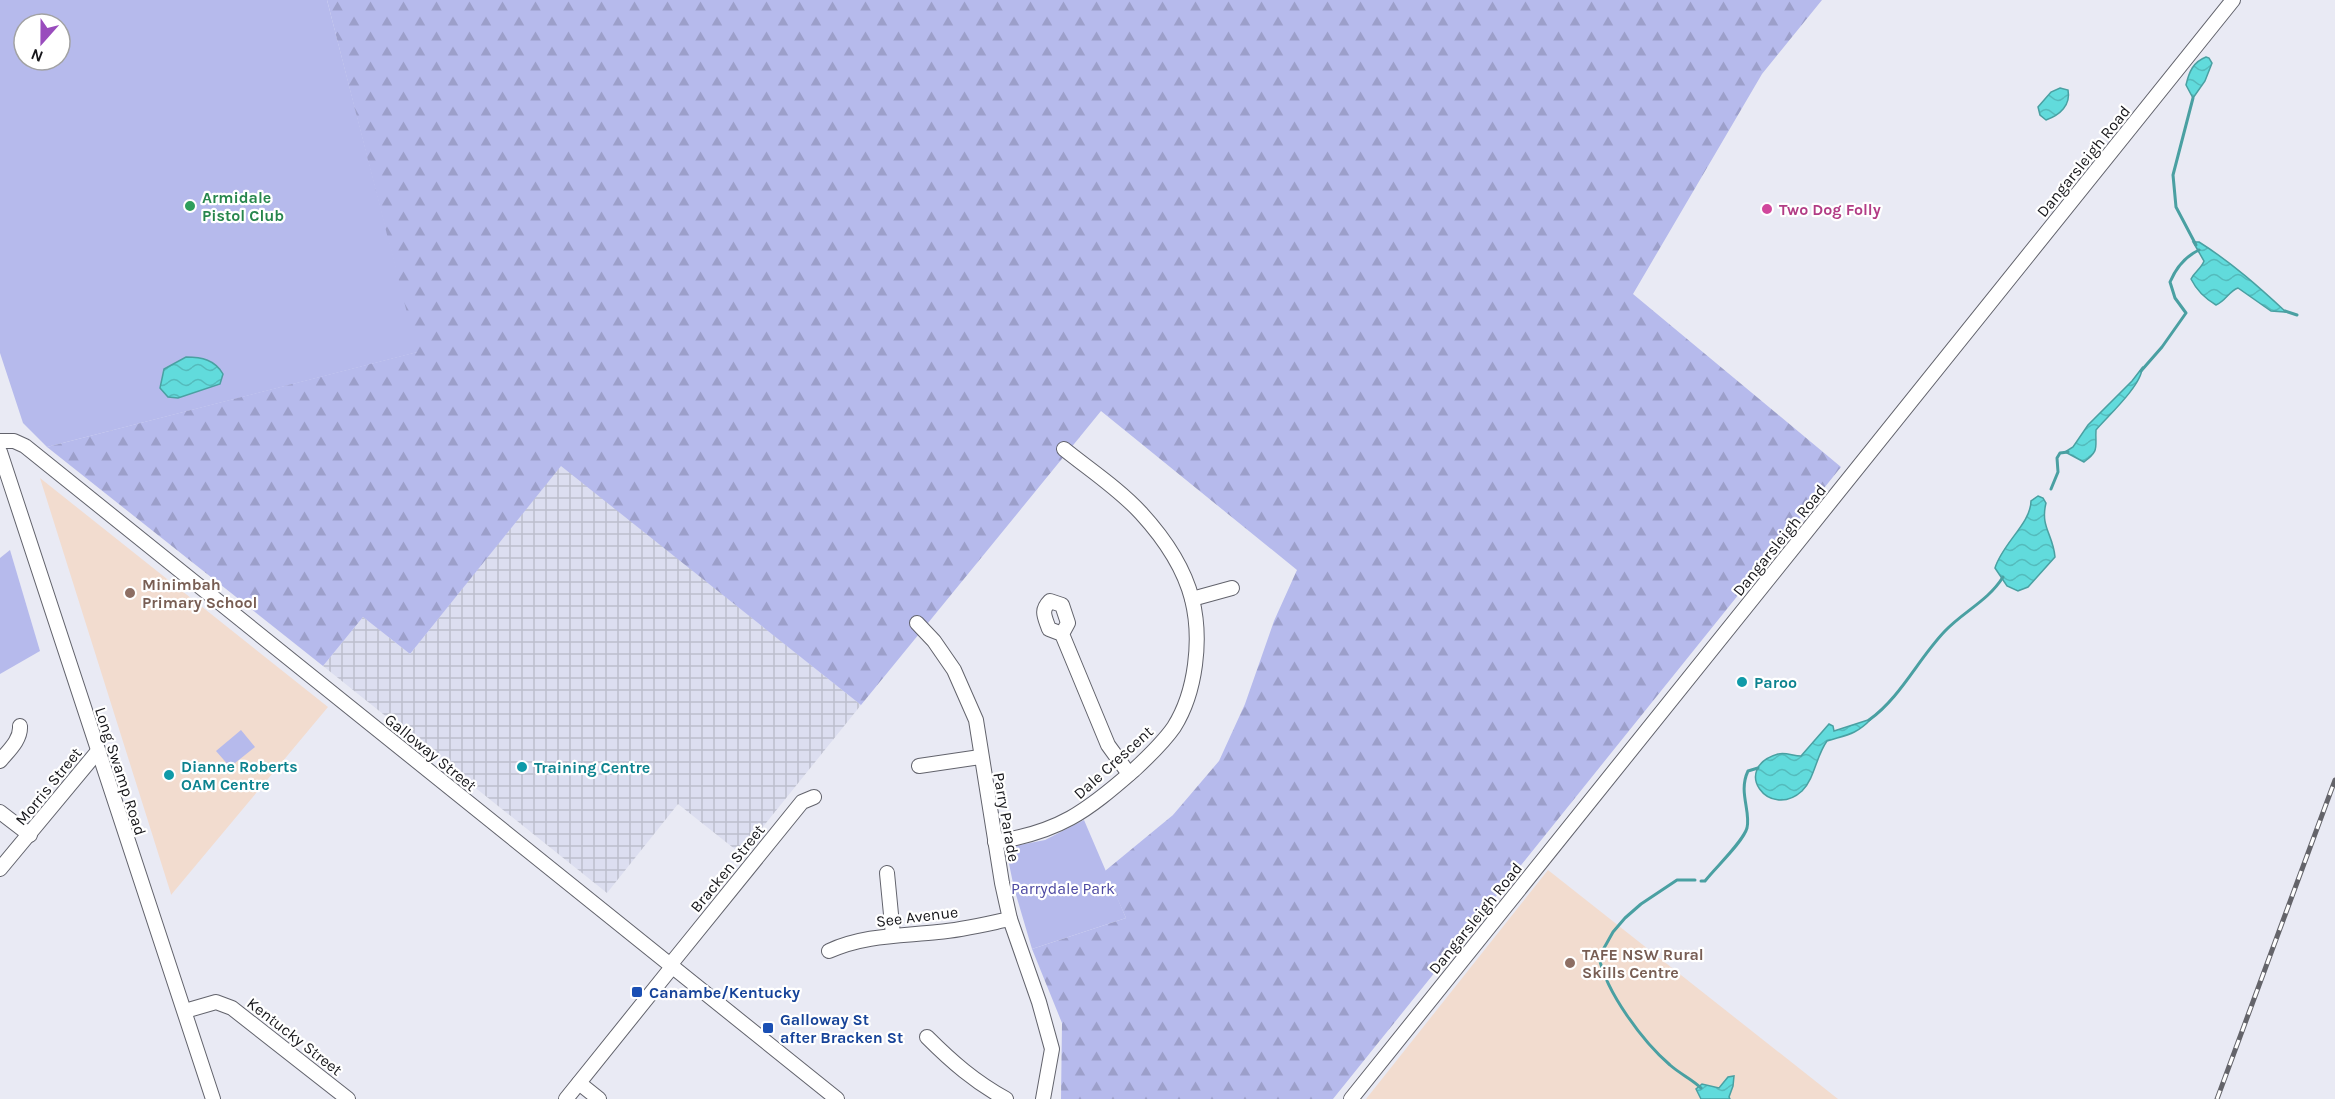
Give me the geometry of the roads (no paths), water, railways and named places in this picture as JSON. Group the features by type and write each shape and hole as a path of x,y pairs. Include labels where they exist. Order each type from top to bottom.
{"street":[{"name":"Dangarsleigh Road","path":"1351,1099 2233,0"},
{"name":"Galloway Street","path":"0,441 14,441 25,446 837,1099"},
{"name":"Dale Crescent","path":"995,842 1046,831 1076,817 1101,800 1157,748 1173,728 1190,693 1196,655 1192,599 1165,543 1140,512 1064,449"},
{"name":"Long Swamp Road","path":"0,452 213,1099"},
{"path":"1192,599 1232,588"},
{"name":"Parry Parade","path":"917,623 934,641 954,670 976,720 980,757 1010,919 1039,1002 1052,1048 1043,1099"},
{"path":"1062,634 1108,745 1130,774"},
{"path":"0,761 17,740 20,726"},
{"name":"Morris Street","path":"0,869 98,751"},
{"path":"919,766 980,757"},
{"name":"Bracken Street","path":"566,1099 802,802 813,797"},
{"path":"0,812 30,835"},
{"path":"887,873 893,935"},
{"name":"See Avenue","path":"829,951 849,942 893,935 939,932 1010,919"},
{"name":"Kentucky Street","path":"185,1011 216,1002 232,1008 348,1099"},
{"path":"927,1038 980,1085 1006,1099"},
{"path":"579,1083 599,1099"}],"water":[{"path":"2206,57 2212,63 2205,81 2193,98 2186,85 2192,68"},
{"path":"2060,88 2068,90 2066,105 2056,115 2046,120 2040,115 2038,107 2051,92"},
{"path":"2193,242 2199,242 2222,258 2286,312 2271,311 2238,288 2216,305 2208,300 2198,291 2191,279 2204,261"},
{"path":"186,357 203,359 216,365 223,374 220,384 178,398 168,397 160,388 164,369"},
{"path":"2142,368 2130,392 2096,430 2096,448 2092,454 2084,462 2065,452 2073,447 2088,425"},
{"path":"2038,496 2046,503 2046,525 2055,557 2028,587 2018,591 2007,586 1995,568 2026,517 2031,501"},
{"path":"1871,719 1845,736 1827,741 1810,780 1802,791 1790,799 1778,800 1767,796 1760,789 1756,780 1757,770 1764,761 1778,754 1801,756 1829,724 1833,726 1834,731"},
{"path":"1734,1076 1730,1099 1701,1099 1696,1089 1702,1084 1719,1088 1728,1077"}],"waterway":[{"path":"2193,98 2173,175 2176,207 2196,245"},
{"path":"2141,371 2162,347 2186,313 2175,298 2170,282 2182,263 2199,250"},
{"path":"2285,311 2297,315"},
{"path":"2051,489 2058,472 2057,458 2060,453 2068,452"},
{"path":"1869,720 1891,700 1945,631 1990,593 2003,577"},
{"path":"1701,881 1705,881 1744,834 1748,822 1744,794 1745,779 1748,771 1758,768"},
{"path":"1695,880 1677,880 1641,904 1613,932 1599,957 1617,1000 1648,1043 1670,1065 1701,1088"}],"railway":[{"path":"2217,1099 2335,780"}],"place":[{"name":"Armidale Pistol Club","path":"190,206"},
{"name":"Two Dog Folly","path":"1767,209"},
{"name":"Minimbah Primary School","path":"130,593"},
{"name":"Paroo","path":"1742,682"},
{"name":"Training Centre","path":"522,767"},
{"name":"Dianne Roberts OAM Centre","path":"169,775"},
{"name":"TAFE NSW Rural Skills Centre","path":"1570,963"},
{"name":"Canambe/Kentucky","path":"637,992"},
{"name":"Galloway St after Bracken St","path":"768,1028"}],"park label":[{"name":"Parrydale Park","path":"1063,888"}]}
